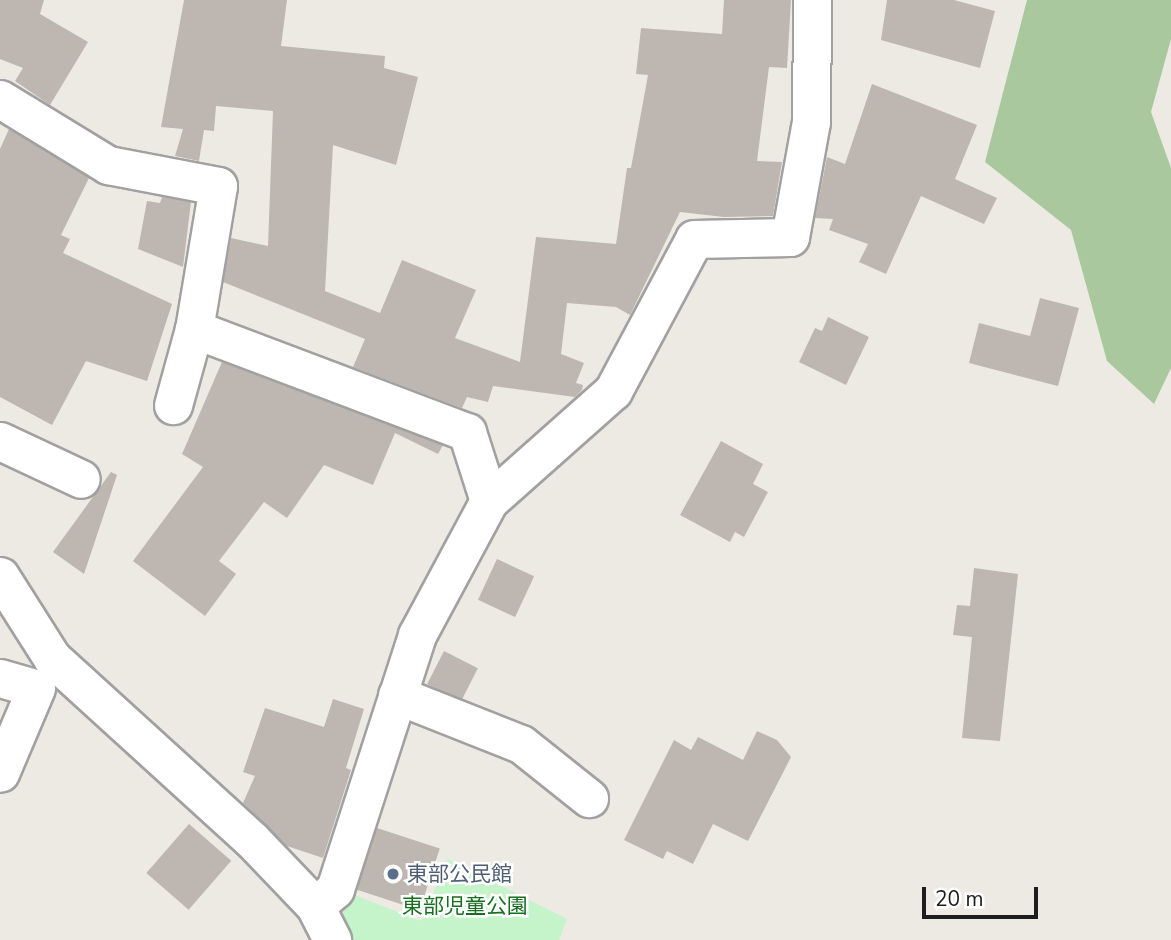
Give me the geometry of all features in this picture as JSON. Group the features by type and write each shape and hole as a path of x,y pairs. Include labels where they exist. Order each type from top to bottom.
{"street":[{"path":"315,906 335,889 417,635 489,501 613,391 694,239 790,237 811,122 812,0"},
{"path":"0,99 108,165 218,186 194,329 173,405"},
{"path":"194,329 467,432 489,501"},
{"path":"0,441 81,478"},
{"path":"0,576 44,673 252,840 315,906 332,940"},
{"path":"0,678 44,673"},
{"path":"0,773 44,673"},
{"path":"397,695 521,744 589,798"}],"green space":[{"path":"1027,0 1171,0 1171,39 1151,112 1171,168 1171,368 1154,404 1107,361 1071,230 985,162"},
{"name":"東部児童公園","path":"448,859 567,919 559,940 348,940 327,929 344,891 421,921"}],"building":[{"path":"0,0 44,0 40,14 88,42 50,105 15,81 23,68 0,59"},
{"path":"184,0 287,0 281,46 385,56 384,68 418,77 396,165 333,145 325,291 380,313 402,260 476,290 455,338 520,362 536,237 616,244 627,168 631,168 648,75 636,74 641,28 722,34 724,0 791,0 787,68 769,67 757,161 782,162 773,216 724,217 680,212 630,315 616,307 567,303 561,354 584,363 576,383 583,385 582,390 575,397 493,386 488,402 467,397 462,408 353,367 365,339 223,282 231,238 268,246 273,111 216,106 214,131 204,130 199,161 175,156 183,129 161,127"},
{"path":"887,0 954,0 995,11 980,68 881,40"},
{"path":"872,84 977,125 955,179 997,198 984,224 921,196 886,274 859,262 868,244 829,230 833,219 815,218 827,157 845,164"},
{"path":"9,129 89,178 61,235 70,239 63,253 172,304 147,381 86,361 52,425 0,397 0,149"},
{"path":"162,197 191,202 183,267 138,249 147,201 160,203"},
{"path":"1040,298 1079,308 1058,386 969,363 979,323 1030,336"},
{"path":"828,317 869,337 846,385 799,362 815,328 822,331"},
{"path":"222,362 443,445 438,454 395,433 373,485 324,465 287,518 264,502 219,561 236,574 205,616 133,561 203,467 182,454"},
{"path":"721,441 763,464 753,484 768,492 744,537 735,532 730,542 680,515"},
{"path":"111,472 117,475 84,574 53,552"},
{"path":"497,559 534,576 515,617 478,600"},
{"path":"974,568 1018,574 1000,741 962,738 972,637 953,635 957,605 970,606"},
{"path":"444,651 478,668 461,701 427,684"},
{"path":"333,699 364,709 346,768 351,770 323,858 287,846 243,803 255,776 243,772 265,708 324,727"},
{"path":"757,731 777,740 791,757 748,841 713,824 693,864 667,851 663,859 624,840 674,740 691,750 698,737 743,760"},
{"path":"189,824 231,861 189,910 146,873"},
{"path":"377,828 440,848 420,910 357,890"}],"place":[{"name":"東部公民館","path":"393,874"}]}
